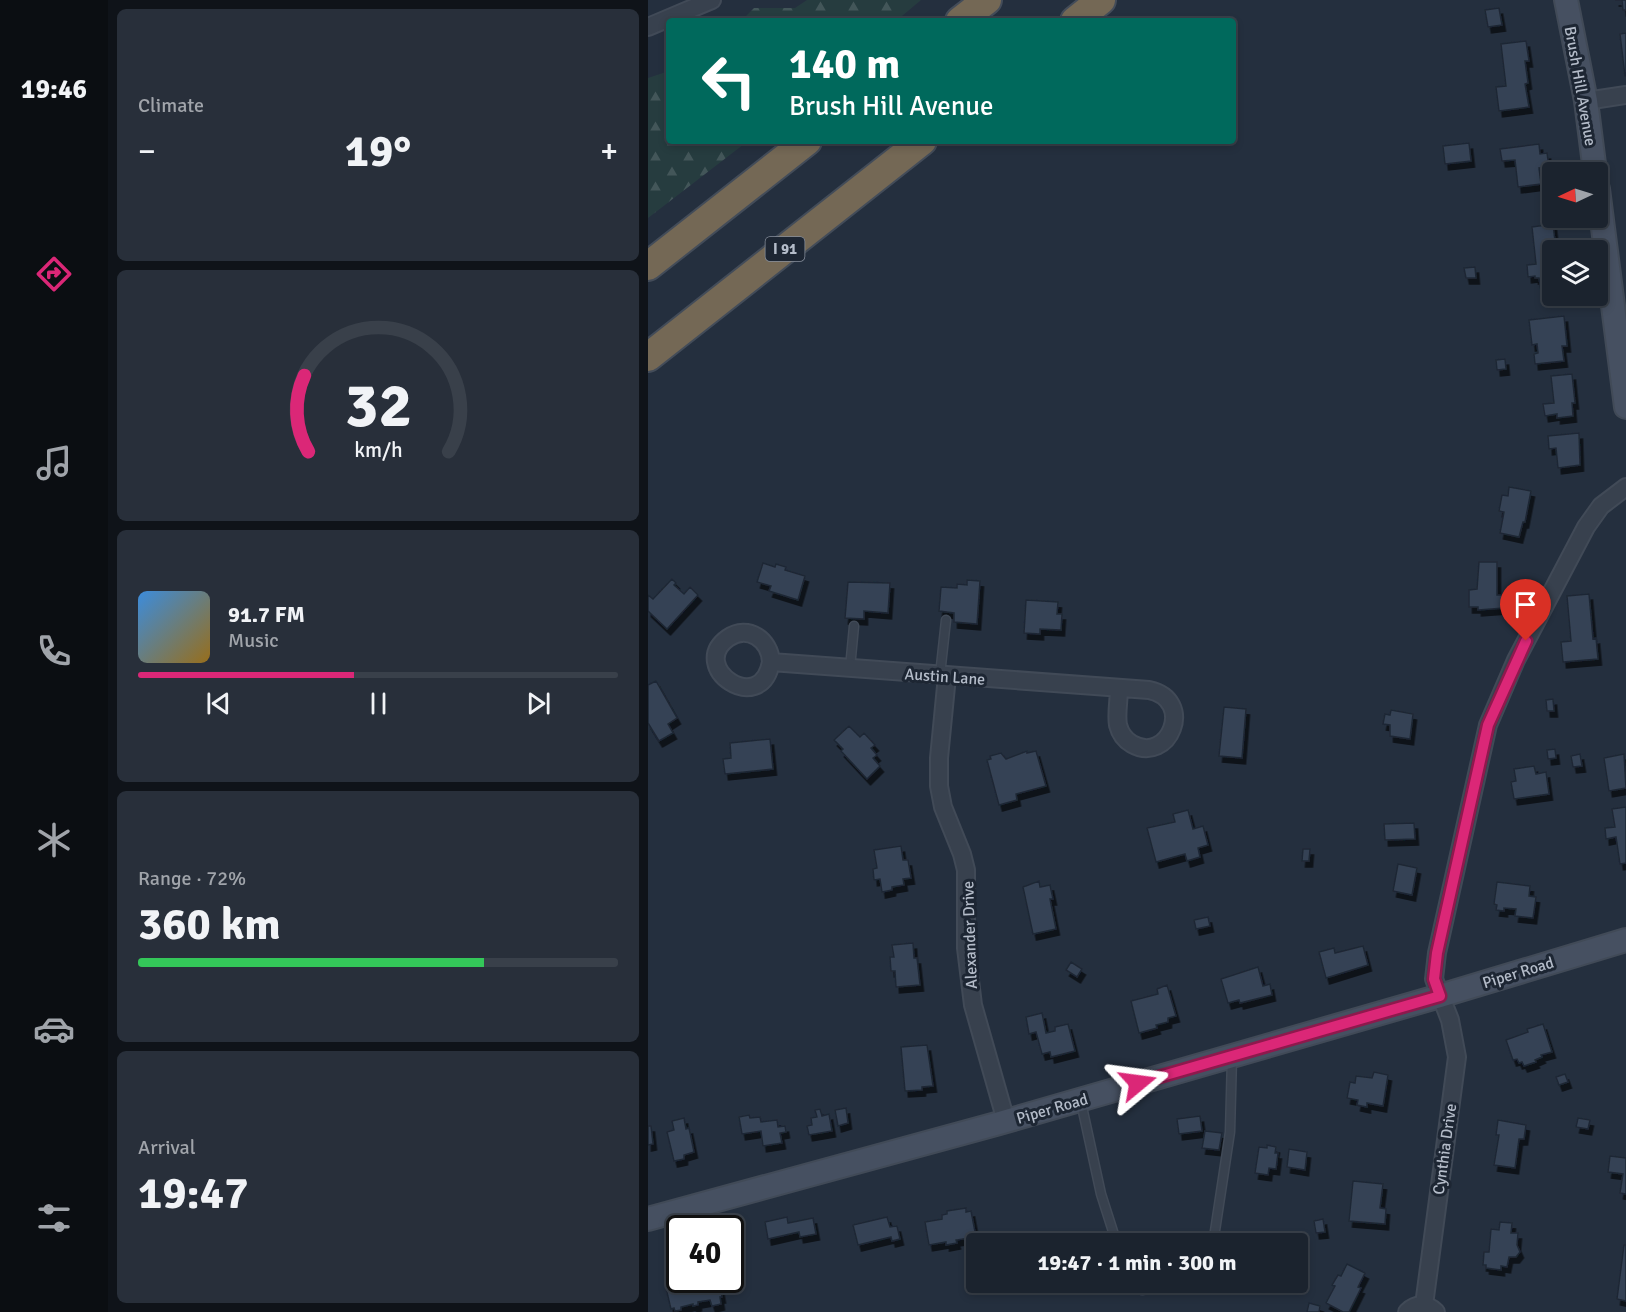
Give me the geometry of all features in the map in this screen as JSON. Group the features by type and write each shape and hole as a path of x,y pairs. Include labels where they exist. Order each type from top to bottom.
{"highway":[{"path":"964,18 987,0"},
{"path":"1079,18 1101,0"},
{"path":"648,266 803,144"},
{"name":"I 91","path":"648,357 918,144"}],"street":[{"path":"669,18 712,0"},
{"name":"Brush Hill Avenue","path":"1566,0 1586,101 1594,162"},
{"path":"648,27 666,19"},
{"path":"1586,101 1626,94"},
{"path":"1603,228 1626,407"},
{"path":"1440,996 1434,979 1437,953 1488,725 1516,660 1586,526 1601,506 1626,487"},
{"name":"Austin Lane","path":"771,662 1119,688"},
{"name":"Alexander Drive","path":"943,676 939,758 940,792 943,807 966,870 966,948 973,1005 1006,1121"},
{"name":"Piper Road","path":"648,1219 1081,1100 1626,940"},
{"name":"Cynthia Drive","path":"1407,1312 1413,1307 1430,1309 1457,1057 1450,1020 1440,996"}],"lane":[{"path":"943,676 946,620"},
{"path":"850,668 854,626"},
{"path":"1215,1233 1230,1132 1232,1056"},
{"path":"1081,1100 1101,1194 1113,1233"}],"green space":[{"path":"807,0 921,0 900,18 744,18 754,8 795,8"},
{"path":"666,72 666,144 744,144 648,218 648,78"}],"building":[{"path":"1622,0 1626,0 1626,10 1623,10"},
{"path":"1499,8 1502,25 1488,27 1485,10"},
{"path":"1626,33 1626,76 1625,76 1620,34"},
{"path":"1526,41 1529,61 1525,61 1528,83 1525,84 1529,107 1499,111 1496,87 1506,86 1501,44"},
{"path":"1469,143 1471,161 1445,164 1443,146"},
{"path":"1539,144 1540,154 1547,153 1548,162 1542,162 1542,168 1539,168 1541,184 1518,187 1515,160 1502,161 1500,149"},
{"path":"1542,226 1542,228 1553,228 1555,240 1542,240 1542,291 1539,278 1528,277 1527,265 1536,264 1532,227"},
{"path":"1475,267 1476,278 1466,278 1464,268"},
{"path":"1564,316 1567,346 1562,346 1564,361 1535,364 1534,354 1538,353 1537,344 1532,345 1529,320"},
{"path":"1505,359 1506,369 1497,370 1496,360"},
{"path":"1572,374 1575,403 1572,403 1573,416 1557,418 1557,414 1545,416 1543,404 1554,403 1551,376"},
{"path":"1579,433 1580,465 1558,468 1556,448 1549,449 1548,436"},
{"path":"1509,487 1531,491 1525,522 1523,522 1519,537 1500,533 1504,512 1499,511 1502,495 1508,496"},
{"path":"1479,562 1497,562 1497,595 1503,595 1504,608 1478,610 1478,607 1469,607 1469,590 1477,589"},
{"path":"763,563 775,567 776,564 786,567 785,570 805,576 798,600 769,591 771,586 757,582"},
{"path":"672,579 676,583 674,585 684,594 690,587 698,595 667,629 648,611 648,595 653,599"},
{"path":"967,580 980,581 977,624 954,622 954,613 939,611 941,587 957,588 957,584 967,585"},
{"path":"848,582 890,583 888,613 864,611 864,619 845,618"},
{"path":"1589,594 1593,639 1596,638 1598,659 1563,662 1561,642 1571,641 1567,596"},
{"path":"1026,600 1058,602 1057,614 1062,614 1061,630 1040,629 1040,634 1024,633"},
{"path":"656,681 677,718 668,724 673,733 659,741 648,723 648,685"},
{"path":"1553,699 1554,711 1547,711 1546,700"},
{"path":"1224,707 1246,709 1242,758 1219,756"},
{"path":"1391,710 1413,714 1410,739 1390,736 1390,725 1383,724 1385,714 1390,715"},
{"path":"849,726 860,737 864,733 875,745 871,748 877,755 873,758 880,766 867,779 834,740"},
{"path":"770,739 773,769 725,774 723,759 731,758 730,743"},
{"path":"1555,749 1556,758 1548,759 1547,750"},
{"path":"1027,751 1027,753 1036,751 1046,786 1016,794 1017,800 999,805 987,760 991,759 990,756 1001,753 1006,759"},
{"path":"1580,754 1582,766 1573,767 1571,756"},
{"path":"1624,754 1626,788 1609,791 1604,758"},
{"path":"1534,766 1536,774 1546,772 1549,794 1514,799 1511,782 1516,781 1514,769"},
{"path":"1626,807 1626,863 1620,864 1616,837 1606,839 1605,828 1615,827 1612,809"},
{"path":"1188,810 1193,829 1203,826 1208,845 1198,848 1200,857 1187,861 1185,854 1156,862 1147,828 1175,822 1173,814"},
{"path":"1414,823 1415,839 1385,840 1384,824"},
{"path":"901,846 903,860 908,860 911,878 903,879 904,885 882,892 880,879 874,880 873,869 877,868 874,850"},
{"path":"1303,849 1310,849 1309,861 1302,861"},
{"path":"1398,864 1417,868 1412,895 1393,891"},
{"path":"1039,881 1040,887 1050,885 1053,899 1050,899 1056,929 1033,934 1023,887"},
{"path":"1497,882 1530,886 1529,896 1536,897 1533,918 1515,916 1516,909 1496,910 1497,905 1494,904"},
{"path":"1208,917 1210,926 1196,929 1194,920"},
{"path":"913,943 920,985 896,987 895,971 891,971 890,957 894,957 892,945"},
{"path":"1363,946 1368,965 1326,978 1319,952 1334,948 1335,953"},
{"path":"1071,962 1082,969 1077,977 1066,970"},
{"path":"1258,967 1263,986 1270,984 1272,995 1240,1003 1239,1000 1228,1003 1221,979"},
{"path":"1167,985 1176,1016 1168,1018 1168,1022 1156,1025 1157,1028 1139,1033 1131,1001 1158,994 1157,989"},
{"path":"1042,1013 1046,1033 1055,1031 1055,1027 1068,1024 1075,1051 1051,1057 1050,1052 1042,1054 1036,1032 1029,1034 1026,1017"},
{"path":"1543,1024 1552,1052 1541,1055 1542,1057 1535,1060 1536,1062 1524,1066 1517,1059 1513,1060 1506,1040"},
{"path":"927,1045 933,1086 922,1087 922,1090 905,1091 901,1047"},
{"path":"1374,1072 1388,1075 1383,1106 1367,1103 1367,1107 1357,1105 1358,1100 1347,1098 1350,1082 1355,1083 1356,1076 1372,1078"},
{"path":"1565,1074 1568,1082 1559,1085 1556,1077"},
{"path":"846,1108 848,1123 838,1126 835,1110"},
{"path":"820,1109 822,1116 829,1114 832,1131 809,1135 807,1126 812,1125 811,1118 817,1117 815,1110"},
{"path":"749,1115 750,1118 760,1117 761,1122 777,1120 778,1127 785,1126 786,1132 780,1133 782,1143 763,1146 761,1131 742,1134 739,1117"},
{"path":"1200,1116 1202,1131 1179,1134 1177,1119"},
{"path":"684,1118 686,1129 689,1128 694,1152 684,1155 684,1159 674,1161 667,1132 674,1130 672,1121"},
{"path":"1578,1118 1590,1120 1588,1129 1576,1127"},
{"path":"1498,1120 1526,1125 1524,1139 1519,1139 1515,1168 1494,1165 1499,1135 1496,1135"},
{"path":"648,1126 651,1126 653,1144 648,1145"},
{"path":"1205,1131 1222,1133 1219,1150 1202,1148"},
{"path":"1267,1145 1276,1147 1275,1153 1278,1153 1276,1169 1269,1168 1268,1175 1255,1173 1259,1147 1267,1148"},
{"path":"1289,1149 1307,1152 1305,1170 1287,1167"},
{"path":"1610,1156 1626,1158 1626,1194 1620,1193 1623,1174 1608,1172"},
{"path":"1353,1181 1383,1184 1380,1208 1386,1209 1385,1224 1349,1221"},
{"path":"966,1208 966,1212 971,1211 975,1233 966,1233 966,1238 956,1240 957,1243 929,1245 925,1222 942,1219 942,1215 947,1214 947,1211"},
{"path":"787,1217 788,1223 813,1218 816,1234 800,1237 799,1232 768,1239 765,1222"},
{"path":"887,1217 890,1227 897,1226 900,1239 892,1241 891,1237 858,1245 853,1225"},
{"path":"1323,1219 1325,1232 1316,1233 1314,1221"},
{"path":"1500,1222 1512,1223 1511,1233 1518,1233 1517,1245 1520,1252 1516,1257 1509,1257 1507,1267 1501,1266 1501,1270 1486,1268 1486,1265 1483,1265 1484,1252 1489,1252 1491,1229 1499,1230"},
{"path":"1624,1245 1626,1245 1626,1301 1617,1299"},
{"path":"1347,1264 1365,1273 1358,1287 1361,1288 1349,1312 1343,1312 1326,1303 1335,1286 1332,1285 1338,1275 1341,1276"},
{"path":"667,1293 721,1293 721,1304 712,1306 710,1300 698,1302 698,1305 681,1307 681,1310 671,1309"},
{"path":"1309,1303 1320,1306 1319,1312 1307,1312"}],"route":[{"path":"1138,1083 1440,996 1434,979 1437,953 1488,725 1526,641"}]}
